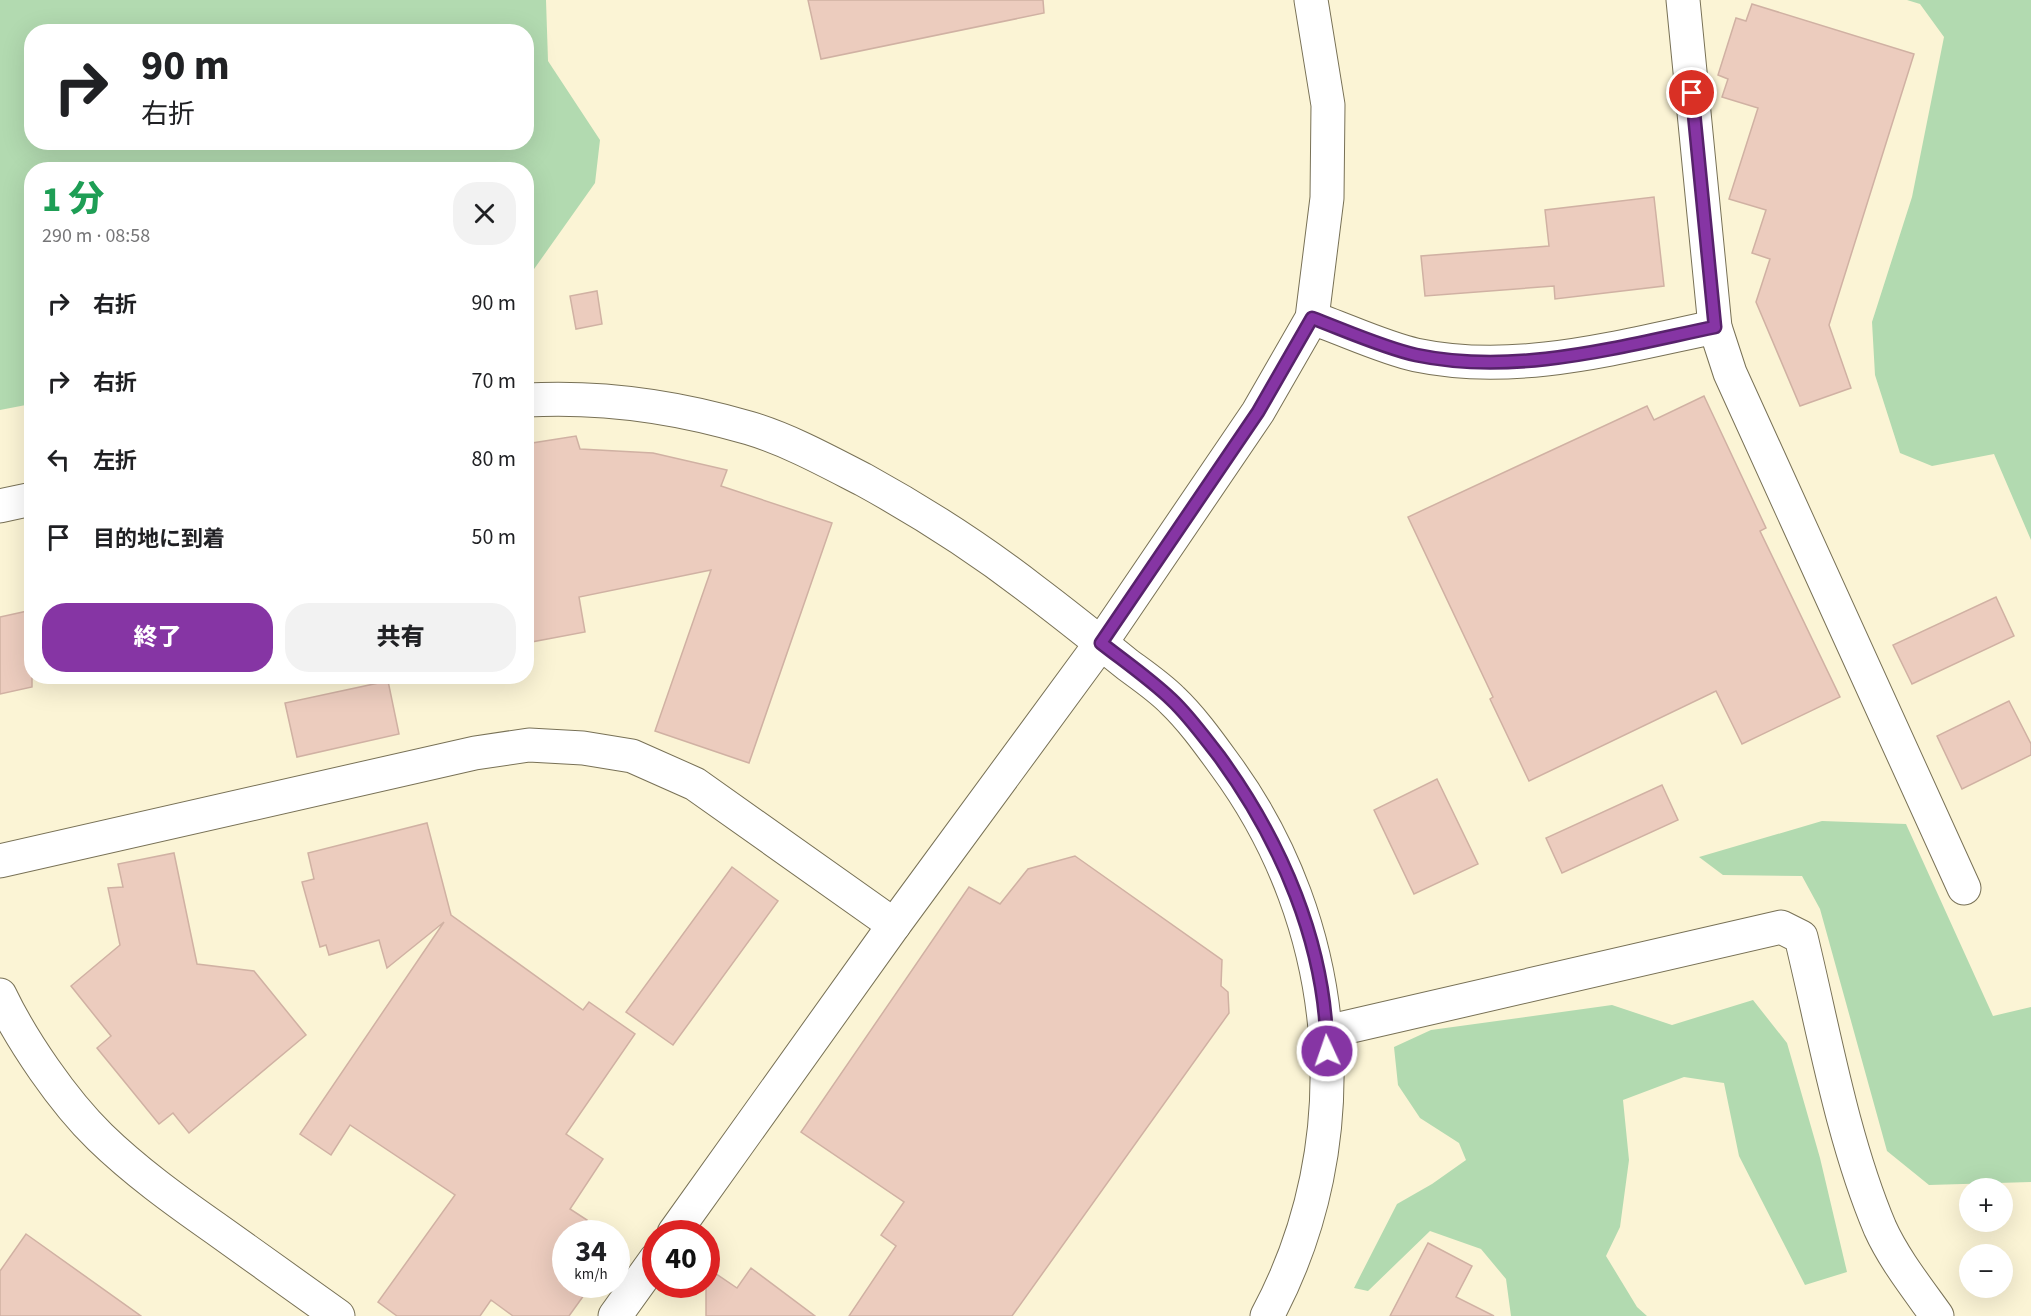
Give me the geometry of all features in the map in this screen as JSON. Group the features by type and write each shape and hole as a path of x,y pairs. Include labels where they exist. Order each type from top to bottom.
{"street":[{"path":"683,1220 894,925 1101,643 1258,412 1312,318 1327,198 1328,105 1311,0"},
{"path":"1683,0 1715,327 1730,373 1964,888"},
{"path":"1312,318 1415,355 1484,363 1573,356 1715,327"},
{"path":"534,399 554,398 625,404 679,412 751,429 822,458 913,507 982,551 1172,700 1208,741 1246,795 1290,879 1298,900 1319,980 1326,1032 1327,1108 1318,1176 1297,1252 1267,1316"},
{"path":"0,506 24,501"},
{"path":"0,861 475,753 529,745 583,748 632,756 695,784 894,925"},
{"path":"1326,1032 1781,927 1802,937 1854,1157 1881,1229 1904,1269 1937,1316"},
{"path":"0,995 10,1016 35,1054 99,1136 161,1190 338,1316"},
{"path":"615,1316 642,1278"}],"green space":[{"path":"0,0 546,0 548,61 600,140 595,183 534,269 534,162 24,162 24,405 0,410"},
{"path":"1907,0 2031,0 2031,540 1994,454 1932,466 1900,453 1875,375 1872,322 1912,197 1944,37 1920,4"},
{"path":"1822,821 1906,824 1993,1016 2031,1007 2031,1182 2013,1183 2013,1178 1959,1178 1959,1184 1929,1185 1887,1151 1820,909 1802,876 1723,875 1699,857"},
{"path":"1753,1000 1787,1043 1820,1158 1847,1272 1805,1285 1739,1156 1724,1083 1684,1077 1623,1100 1629,1160 1620,1227 1606,1256 1637,1307 1647,1316 1511,1316 1506,1279 1481,1249 1430,1231 1368,1291 1354,1288 1397,1204 1432,1184 1466,1160 1459,1143 1420,1118 1398,1085 1394,1047 1431,1030 1612,1005 1672,1025"}],"building":[{"path":"808,0 1043,0 1044,13 821,59"},
{"path":"1752,4 1914,54 1829,325 1851,388 1800,406 1756,302 1770,259 1752,253 1766,210 1729,199 1758,108 1722,97 1728,79 1718,75 1736,18 1746,21"},
{"path":"1654,197 1664,286 1555,299 1554,286 1425,296 1421,256 1549,246 1545,210"},
{"path":"597,291 602,324 576,329 570,296"},
{"path":"1704,396 1766,528 1760,531 1840,697 1742,744 1716,691 1529,781 1490,699 1493,697 1408,517 1647,406 1654,420"},
{"path":"576,436 580,449 653,453 727,470 721,486 832,523 749,763 655,731 711,570 579,597 585,632 534,642 534,443"},
{"path":"1996,597 2014,636 1912,684 1893,645"},
{"path":"24,612 24,684 32,684 32,687 0,694 0,617"},
{"path":"374,684 389,684 399,734 297,757 285,703"},
{"path":"2009,701 2031,744 2031,755 1962,789 1937,736"},
{"path":"1437,779 1478,864 1414,894 1374,810"},
{"path":"1662,785 1678,820 1562,873 1546,838"},
{"path":"427,823 451,915 583,1010 589,1002 635,1034 566,1134 603,1159 570,1209 587,1220 552,1220 552,1298 582,1298 569,1316 513,1316 491,1300 480,1316 397,1316 378,1302 455,1195 350,1125 331,1155 300,1134 444,922 387,968 379,940 329,955 326,945 320,947 302,882 314,879 308,853"},
{"path":"174,853 197,964 254,971 306,1035 189,1133 173,1113 159,1124 97,1048 111,1036 71,986 120,945 108,888 123,887 118,864"},
{"path":"1075,856 1222,960 1221,986 1228,992 1229,1013 1012,1316 849,1316 896,1246 881,1235 904,1202 801,1132 969,887 1000,904 1028,869"},
{"path":"732,867 778,901 673,1045 626,1012"},
{"path":"26,1234 141,1316 0,1316 0,1271"},
{"path":"1428,1243 1472,1266 1456,1297 1494,1316 1390,1316"},
{"path":"751,1268 815,1316 706,1316 706,1298 720,1298 720,1276 737,1288"}],"route":[{"path":"1327,1051 1319,980 1305,922 1290,879 1271,839 1241,786 1208,741 1172,700 1101,643 1258,412 1312,318 1415,355 1484,363 1573,356 1715,327 1692,93"}]}
